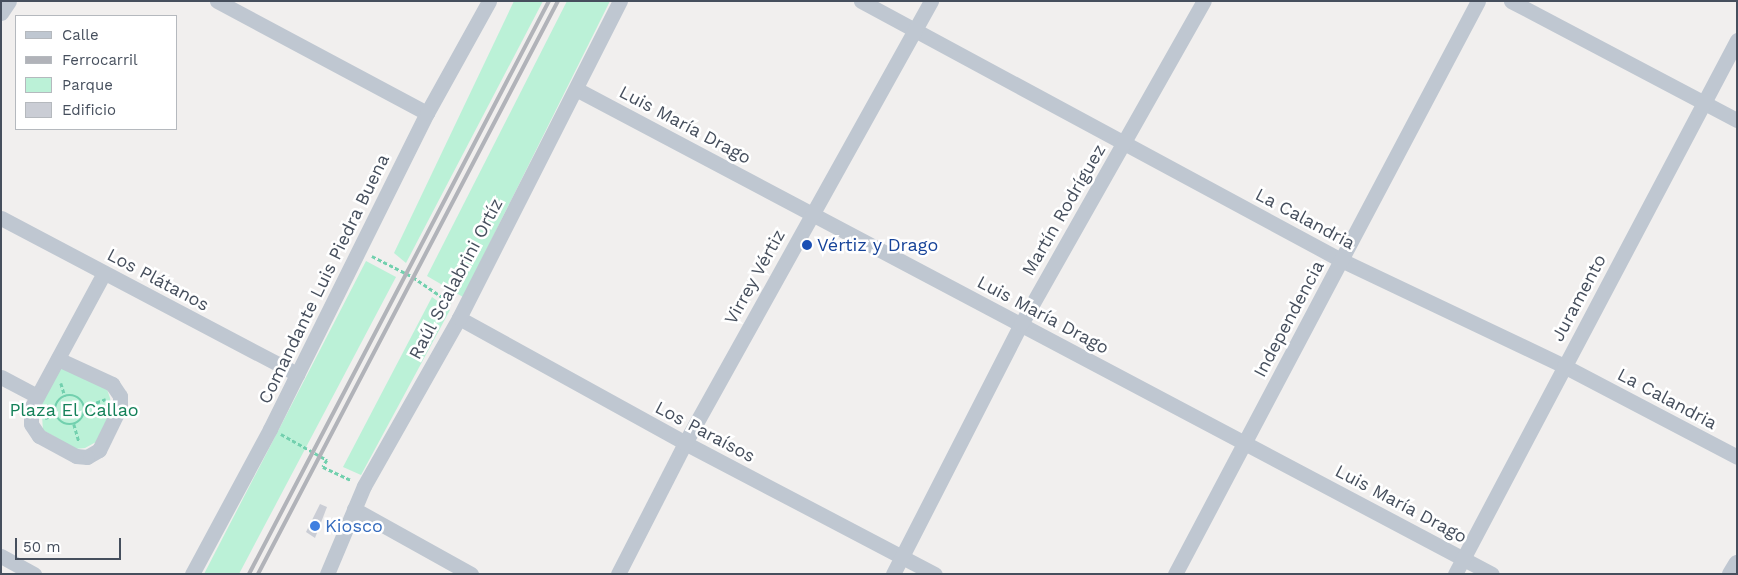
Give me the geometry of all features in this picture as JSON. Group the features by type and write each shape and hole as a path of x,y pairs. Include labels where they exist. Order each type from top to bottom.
{"street":[{"path":"1,13 9,1"},
{"path":"217,1 427,113"},
{"name":"Comandante Luis Piedra Buena","path":"192,574 270,428 427,113 489,1"},
{"name":"Raúl Scalabrini Ortíz","path":"327,574 364,486 461,314 620,1"},
{"name":"La Calandria","path":"861,1 1341,260 1564,366 1737,457"},
{"name":"Virrey Vértiz","path":"618,574 685,443 811,213 931,1"},
{"name":"Martín Rodríguez","path":"893,574 1021,324 1204,1"},
{"name":"Independencia","path":"1175,574 1478,1"},
{"path":"1511,1 1737,120"},
{"name":"Juramento","path":"1455,574 1737,40"},
{"name":"Luis María Drago","path":"576,89 1492,574"},
{"name":"Los Plátanos","path":"1,218 297,374"},
{"path":"58,359 112,384 120,396 120,407 99,450 87,457 76,456 39,436 31,424 31,408 104,273"},
{"name":"Los Paraísos","path":"461,314 685,443 935,574"},
{"path":"1,377 37,396"},
{"path":"354,508 471,574"},
{"path":"1,556 34,574"},
{"path":"1731,574 1737,564"}],"path":[{"path":"360,250 413,277 461,314"},
{"path":"70,395 79,398 84,407 83,416 72,424 59,420 55,412 60,398 70,395"},
{"path":"84,407 120,396"},
{"path":"270,428 327,460 323,467 364,486"}],"green space":[{"path":"514,1 543,1 406,263 394,253"},
{"path":"567,1 610,1 463,297 427,276"},
{"path":"366,261 396,277 239,574 204,574"},
{"path":"432,297 450,310 361,475 343,467"},
{"name":"Plaza El Callao","path":"61,367 107,389 110,398 112,410 96,442 85,448 75,449 43,430 41,402"}],"building":[{"name":"Kiosco","path":"320,504 327,507 315,538 306,532"}],"railway":[{"path":"249,574 549,1"},
{"path":"258,574 558,1"}],"place":[{"name":"Vértiz y Drago","path":"807,245"},
{"name":"Kiosco","path":"315,526"}]}
